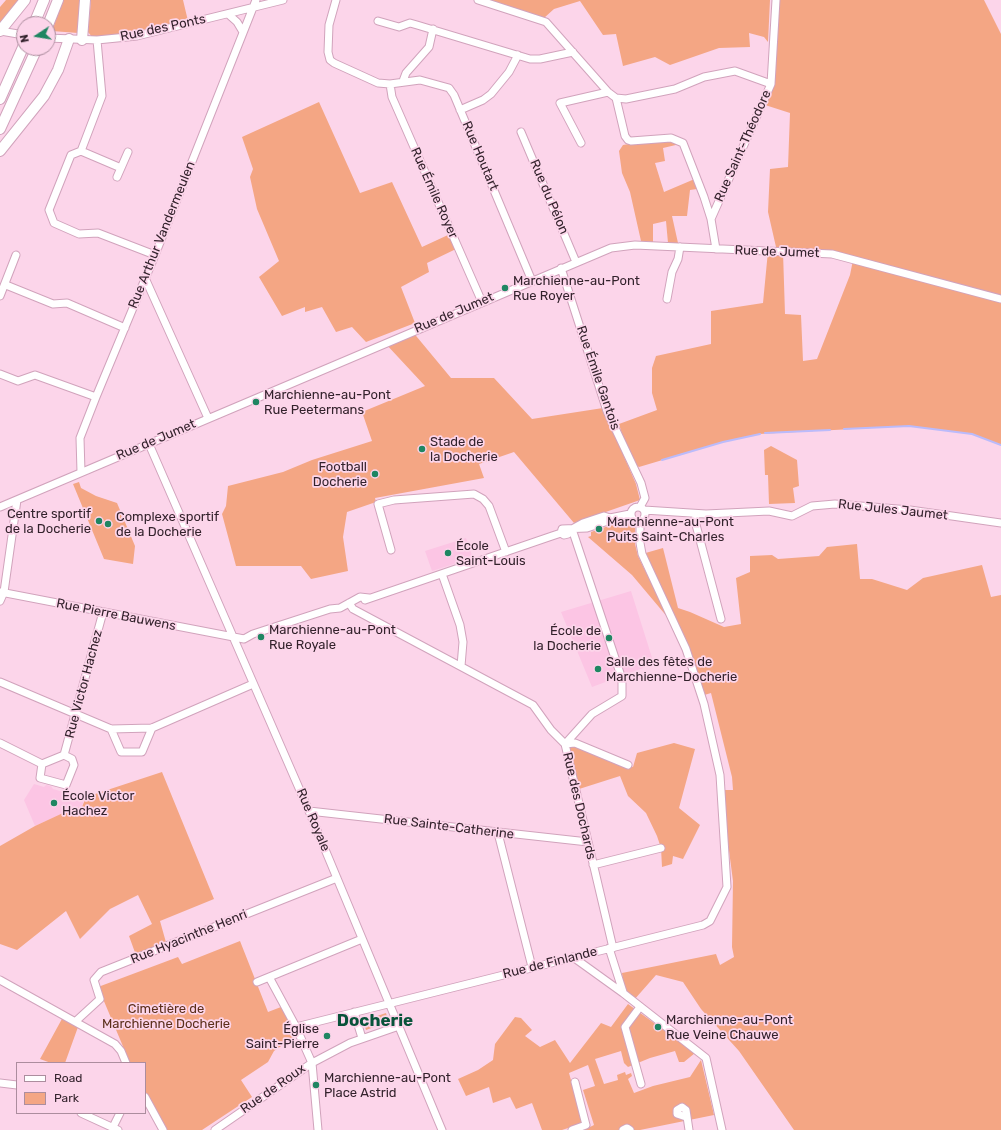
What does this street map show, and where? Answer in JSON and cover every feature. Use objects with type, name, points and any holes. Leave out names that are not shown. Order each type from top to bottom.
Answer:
[{"type":"highway","points":[[0,31],[25,0]]},
{"type":"highway","points":[[37,16],[44,0]]},
{"type":"highway","points":[[52,16],[58,0]]},
{"type":"highway","points":[[82,40],[85,0]]},
{"type":"highway","points":[[0,151],[44,96],[58,70],[69,39]]},
{"type":"highway","points":[[0,99],[19,56]]},
{"type":"highway","points":[[0,129],[34,56]]},
{"type":"street","name":"Rue Arthur Vandermeulen","points":[[80,472],[80,438],[155,255],[256,0]]},
{"type":"street","name":"Rue des Ponts","points":[[56,38],[97,40],[137,36],[283,0]]},
{"type":"street","points":[[336,0],[330,25],[328,52],[330,60],[378,83],[390,84]]},
{"type":"street","points":[[478,0],[546,22],[608,92],[616,98],[626,99],[675,89],[704,77],[734,71],[771,84]]},
{"type":"street","name":"Rue Saint-Théodore","points":[[711,219],[771,84],[776,0]]},
{"type":"street","points":[[228,14],[237,22],[243,32]]},
{"type":"street","points":[[378,21],[399,27],[410,24],[433,29],[530,59],[540,59],[573,52]]},
{"type":"street","points":[[403,81],[406,73],[429,47],[433,29]]},
{"type":"street","points":[[0,31],[16,34]]},
{"type":"street","points":[[81,151],[102,96],[97,40]]},
{"type":"street","points":[[460,110],[483,100],[491,94],[509,72],[518,55]]},
{"type":"street","name":"Rue Houtart","points":[[390,84],[403,81],[420,80],[449,88],[460,110],[532,281]]},
{"type":"street","name":"Rue Émile Royer","points":[[390,84],[392,97],[482,302]]},
{"type":"street","points":[[581,143],[560,103],[608,92]]},
{"type":"street","name":"Rue Saint-Théodore","points":[[616,98],[625,136],[628,140],[634,141],[671,138],[683,143],[711,219],[716,249]]},
{"type":"street","name":"Rue du Pélon","points":[[521,132],[576,262]]},
{"type":"street","points":[[121,168],[81,151],[71,155],[49,210],[54,223],[79,234],[98,233],[155,255]]},
{"type":"street","points":[[117,177],[128,152]]},
{"type":"street","name":"Rue de Jumet","points":[[0,508],[80,472],[611,248],[621,246],[680,247],[832,254],[1001,299]]},
{"type":"street","points":[[667,299],[672,272],[678,260],[680,247]]},
{"type":"street","points":[[0,296],[6,285],[16,255]]},
{"type":"street","name":"Rue Émile Gantois","points":[[561,268],[607,411],[641,483],[645,498],[642,509]]},
{"type":"street","points":[[145,278],[208,418]]},
{"type":"street","points":[[6,285],[53,304],[67,303],[125,328]]},
{"type":"street","points":[[0,374],[18,381],[35,375],[96,398]]},
{"type":"street","name":"Rue Royale","points":[[149,444],[309,811],[442,1130]]},
{"type":"street","points":[[391,550],[378,504],[394,500],[474,494],[483,499],[489,506],[506,552]]},
{"type":"street","points":[[0,601],[16,500]]},
{"type":"street","name":"Rue Jules Jaumet","points":[[642,509],[696,514],[769,511],[792,516],[812,506],[835,504],[886,507],[1001,523]]},
{"type":"street","points":[[633,508],[642,509],[644,517],[640,521],[634,520],[630,514],[633,508]]},
{"type":"street","points":[[233,637],[248,633],[253,634],[330,609],[338,609],[363,596],[369,598],[442,574],[561,533],[562,529],[572,529],[583,523],[604,516],[610,518],[630,514]]},
{"type":"street","points":[[696,514],[695,520],[721,619]]},
{"type":"street","name":"Rue de Finlande","points":[[296,1027],[611,948],[710,921],[727,887],[720,775],[704,704],[686,648],[642,554],[640,521]]},
{"type":"street","name":"Rue des Dochards","points":[[572,529],[622,678],[622,696],[592,714],[565,744],[611,948],[623,993]]},
{"type":"street","points":[[442,574],[463,642],[461,666]]},
{"type":"street","name":"Rue Pierre Bauwens","points":[[2,592],[233,637]]},
{"type":"street","points":[[349,603],[353,609],[534,705],[551,730],[565,744],[575,743],[628,765]]},
{"type":"street","name":"Rue Victor Hachez","points":[[64,756],[103,612]]},
{"type":"street","points":[[0,682],[111,729],[152,728],[253,684]]},
{"type":"street","points":[[111,729],[121,752],[142,752],[152,728]]},
{"type":"street","points":[[0,743],[42,764]]},
{"type":"street","name":"Rue Victor Hachez","points":[[64,756],[72,760],[74,765],[66,786],[40,778],[42,764],[64,756]]},
{"type":"street","name":"Rue Sainte-Catherine","points":[[309,811],[588,842]]},
{"type":"street","points":[[498,833],[532,967]]},
{"type":"street","points":[[593,865],[661,848]]},
{"type":"street","name":"Rue Hyacinthe Henri","points":[[76,1022],[100,999],[94,980],[101,972],[337,878]]},
{"type":"street","points":[[257,982],[362,939]]},
{"type":"street","points":[[573,957],[623,993],[706,1058],[722,1130]]},
{"type":"street","points":[[269,977],[296,1027],[312,1063],[318,1130]]},
{"type":"street","points":[[0,980],[115,1044],[121,1051],[126,1062]]},
{"type":"street","points":[[640,1007],[624,1027],[641,1084]]},
{"type":"street","points":[[354,1012],[362,1038]]},
{"type":"street","name":"Rue de Roux","points":[[214,1130],[312,1063],[350,1042],[399,1026]]},
{"type":"street","points":[[572,1130],[586,1125],[575,1082]]},
{"type":"street","points":[[0,1083],[16,1085]]},
{"type":"street","points":[[146,1099],[163,1130]]},
{"type":"street","points":[[83,1114],[116,1129],[120,1114]]},
{"type":"street","points":[[686,1117],[689,1130]]},
{"type":"street","points":[[623,1130],[628,1128],[630,1130]]},
{"type":"shaded area","name":"École Saint-Louis","points":[[466,538],[473,558],[432,571],[425,551]]},
{"type":"shaded area","name":"École de la Docherie","points":[[631,591],[654,664],[592,687],[561,612]]},
{"type":"shaded area","name":"École Victor Hachez","points":[[34,784],[44,787],[46,785],[51,786],[53,789],[84,798],[82,807],[64,810],[64,813],[35,826],[24,800]]},
{"type":"green space","points":[[6,0],[20,0],[0,25],[0,7]]},
{"type":"green space","points":[[63,0],[82,0],[78,33],[56,31],[56,20]]},
{"type":"green space","points":[[91,0],[183,0],[188,21],[93,38],[88,32]]},
{"type":"green space","points":[[478,0],[770,0],[768,42],[764,37],[749,33],[750,47],[719,48],[670,65],[655,57],[623,66],[616,34],[603,35],[580,1],[554,9],[544,18]]},
{"type":"green space","points":[[776,0],[984,0],[1001,34],[1001,445],[972,434],[909,426],[759,434],[723,442],[639,467],[630,461],[619,424],[657,410],[652,393],[652,368],[656,356],[711,344],[711,311],[763,303],[768,251],[783,252],[785,314],[801,315],[803,361],[817,359],[850,275],[853,260],[776,247],[768,212],[770,169],[788,167],[790,113],[762,104],[773,48]]},
{"type":"green space","points":[[319,102],[360,193],[392,182],[422,247],[448,235],[456,249],[427,263],[429,272],[401,287],[415,323],[366,342],[352,327],[336,332],[322,307],[305,312],[305,307],[282,316],[259,277],[279,261],[257,209],[250,177],[253,169],[242,137]]},
{"type":"green space","points":[[664,138],[680,144],[663,148],[665,161],[655,163],[664,192],[697,178],[697,189],[690,190],[687,216],[672,216],[678,243],[668,243],[666,221],[653,224],[653,242],[641,241],[630,192],[622,173],[619,151],[623,145]]},
{"type":"green space","name":"Stade de la Docherie","points":[[412,331],[451,378],[494,378],[532,419],[603,408],[636,484],[640,500],[574,523],[514,452],[479,464],[484,478],[375,498],[376,502],[347,512],[343,537],[348,571],[311,579],[301,566],[236,566],[222,514],[226,506],[228,486],[283,472],[312,460],[372,441],[362,412],[425,386],[385,343]]},
{"type":"green space","points":[[771,446],[797,460],[799,486],[793,488],[795,503],[769,504],[768,475],[765,475],[764,450]]},
{"type":"green space","name":"Complexe sportif de la Docherie","points":[[79,482],[81,488],[96,496],[117,503],[135,546],[133,564],[104,559],[73,484]]},
{"type":"green space","points":[[626,521],[635,528],[635,544],[638,556],[669,619],[632,575],[588,537],[591,536],[591,532]]},
{"type":"green space","points":[[857,544],[860,579],[872,579],[907,590],[923,578],[982,565],[991,597],[1001,595],[1001,1130],[794,1130],[739,1051],[701,1009],[683,982],[656,975],[634,1000],[624,990],[622,973],[716,954],[720,965],[734,957],[732,947],[733,881],[721,790],[733,790],[732,777],[711,693],[701,696],[693,666],[642,554],[663,548],[678,608],[724,627],[741,624],[736,578],[750,572],[750,556],[772,555],[778,559],[819,556],[827,547]]},
{"type":"green space","points":[[575,743],[633,767],[637,753],[674,743],[695,749],[679,808],[700,825],[683,859],[673,856],[672,864],[662,867],[661,848],[657,836],[646,813],[628,796],[620,776],[576,790],[565,744]]},
{"type":"green space","points":[[162,772],[214,899],[160,921],[167,946],[137,958],[129,936],[152,924],[138,895],[110,909],[80,939],[66,911],[17,950],[0,944],[0,846],[35,826],[63,813],[64,810],[82,807],[86,797]]},
{"type":"green space","name":"Cimetière de Marchienne Docherie","points":[[240,941],[268,1012],[281,1007],[297,1035],[274,1051],[268,1062],[241,1080],[252,1097],[202,1130],[166,1130],[146,1096],[146,1062],[130,1062],[98,987],[178,957],[182,964]]},
{"type":"green space","points":[[628,1004],[695,1053],[684,1062],[679,1062],[675,1051],[650,1058],[628,1067],[624,1063],[621,1051],[595,1059],[604,1084],[618,1080],[617,1075],[625,1072],[626,1075],[631,1073],[632,1076],[628,1079],[634,1093],[653,1086],[690,1077],[701,1060],[714,1115],[640,1130],[584,1130],[594,1125],[583,1090],[595,1086],[588,1065],[569,1073],[583,1123],[562,1130],[542,1130],[532,1103],[516,1109],[510,1097],[493,1103],[489,1087],[466,1096],[458,1079],[478,1070],[493,1060],[495,1044],[515,1017],[521,1018],[532,1030],[525,1036],[540,1047],[555,1040],[570,1063],[601,1023],[611,1027]]},
{"type":"green space","points":[[386,1013],[388,1020],[385,1023],[366,1030],[365,1027],[361,1028],[359,1022]]},
{"type":"green space","points":[[63,1017],[78,1027],[65,1062],[48,1062],[40,1059]]},
{"type":"waterway","points":[[844,429],[909,426],[972,434],[1001,445]]},
{"type":"waterway","points":[[765,433],[830,430]]},
{"type":"waterway","points":[[662,460],[723,442],[760,434]]},
{"type":"place","name":"Marchienne-au-Pont Rue Royer","points":[[505,288]]},
{"type":"place","name":"Marchienne-au-Pont Rue Peetermans","points":[[256,402]]},
{"type":"place","name":"Stade de la Docherie","points":[[422,449]]},
{"type":"place","name":"Football Docherie","points":[[375,474]]},
{"type":"place","name":"Centre sportif de la Docherie","points":[[99,521]]},
{"type":"place","name":"Complexe sportif de la Docherie","points":[[108,524]]},
{"type":"place","name":"Marchienne-au-Pont Puits Saint-Charles","points":[[599,529]]},
{"type":"place","name":"École Saint-Louis","points":[[448,553]]},
{"type":"place","name":"Marchienne-au-Pont Rue Royale","points":[[261,637]]},
{"type":"place","name":"École de la Docherie","points":[[609,638]]},
{"type":"place","name":"Salle des fêtes de Marchienne-Docherie","points":[[598,669]]},
{"type":"place","name":"École Victor Hachez","points":[[54,803]]},
{"type":"place","name":"Marchienne-au-Pont Rue Veine Chauwe","points":[[658,1027]]},
{"type":"place","name":"Église Saint-Pierre","points":[[327,1036]]},
{"type":"place","name":"Marchienne-au-Pont Place Astrid","points":[[316,1085]]},
{"type":"district","name":"Docherie","points":[[375,1021]]}]
